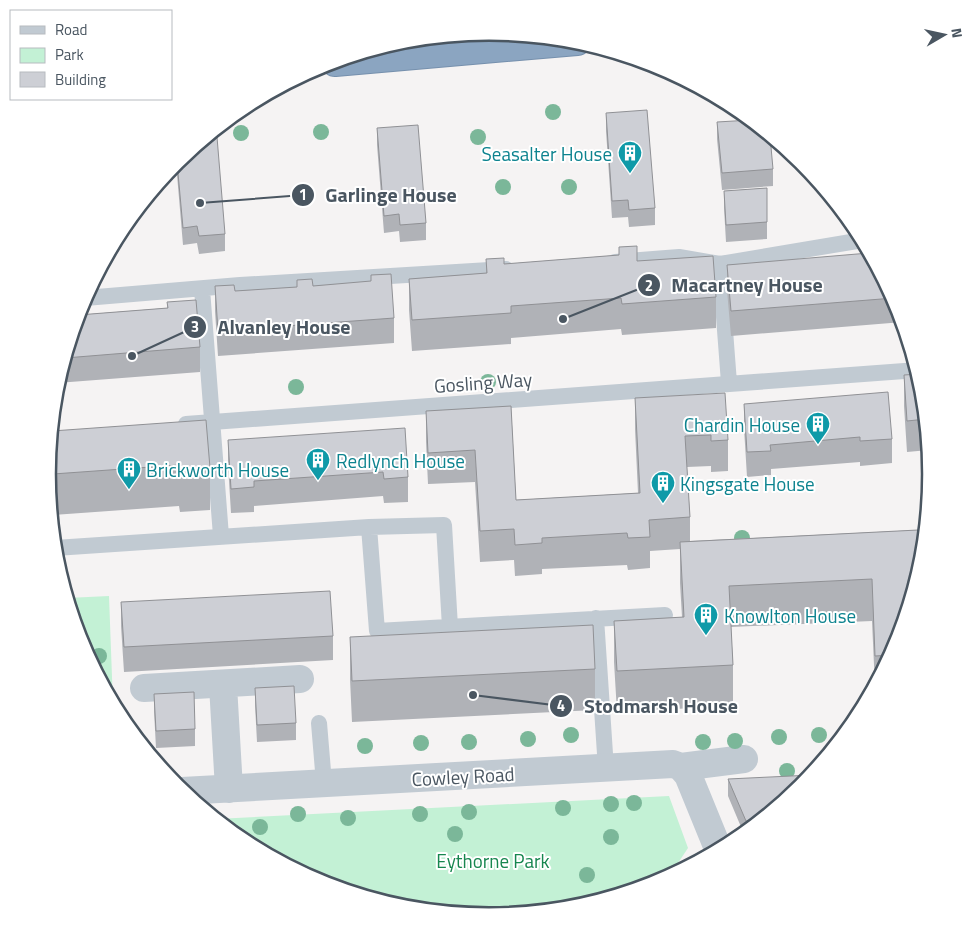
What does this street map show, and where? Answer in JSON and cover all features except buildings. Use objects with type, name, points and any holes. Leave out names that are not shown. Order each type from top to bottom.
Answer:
[{"type":"highway","points":[[366,59],[539,44]]},
{"type":"street","points":[[144,688],[223,685],[300,679]]},
{"type":"street","points":[[223,685],[229,789]]},
{"type":"street","name":"Cowley Road","points":[[194,791],[673,764],[681,767],[744,759]]},
{"type":"street","points":[[681,767],[688,775],[716,844]]},
{"type":"lane","points":[[600,263],[679,257],[720,264],[855,241]]},
{"type":"lane","points":[[720,264],[729,383]]},
{"type":"lane","points":[[94,297],[520,268]]},
{"type":"lane","points":[[202,289],[221,536]]},
{"type":"lane","name":"Gosling Way","points":[[174,425],[910,371]]},
{"type":"lane","points":[[63,547],[370,527],[444,525],[450,627]]},
{"type":"lane","points":[[370,527],[376,631],[665,615]]},
{"type":"lane","points":[[596,618],[606,768]]},
{"type":"lane","points":[[319,723],[324,784]]},
{"type":"green space","points":[[109,596],[112,688],[89,640],[74,598]]},
{"type":"green space","name":"Eythorne Park","points":[[669,796],[688,848],[677,865],[629,885],[602,893],[546,904],[518,907],[461,907],[405,899],[350,885],[324,875],[273,850],[227,818]]},
{"type":"place","name":"Seasalter House","points":[[630,174]]},
{"type":"place","name":"Garlinge House","points":[[200,203]]},
{"type":"place","name":"Macartney House","points":[[563,319]]},
{"type":"place","name":"Alvanley House","points":[[132,356]]},
{"type":"place","name":"Chardin House","points":[[818,445]]},
{"type":"place","name":"Redlynch House","points":[[318,481]]},
{"type":"place","name":"Brickworth House","points":[[129,490]]},
{"type":"place","name":"Kingsgate House","points":[[663,504]]},
{"type":"place","name":"Knowlton House","points":[[706,636]]},
{"type":"place","name":"Stodmarsh House","points":[[473,695]]}]
